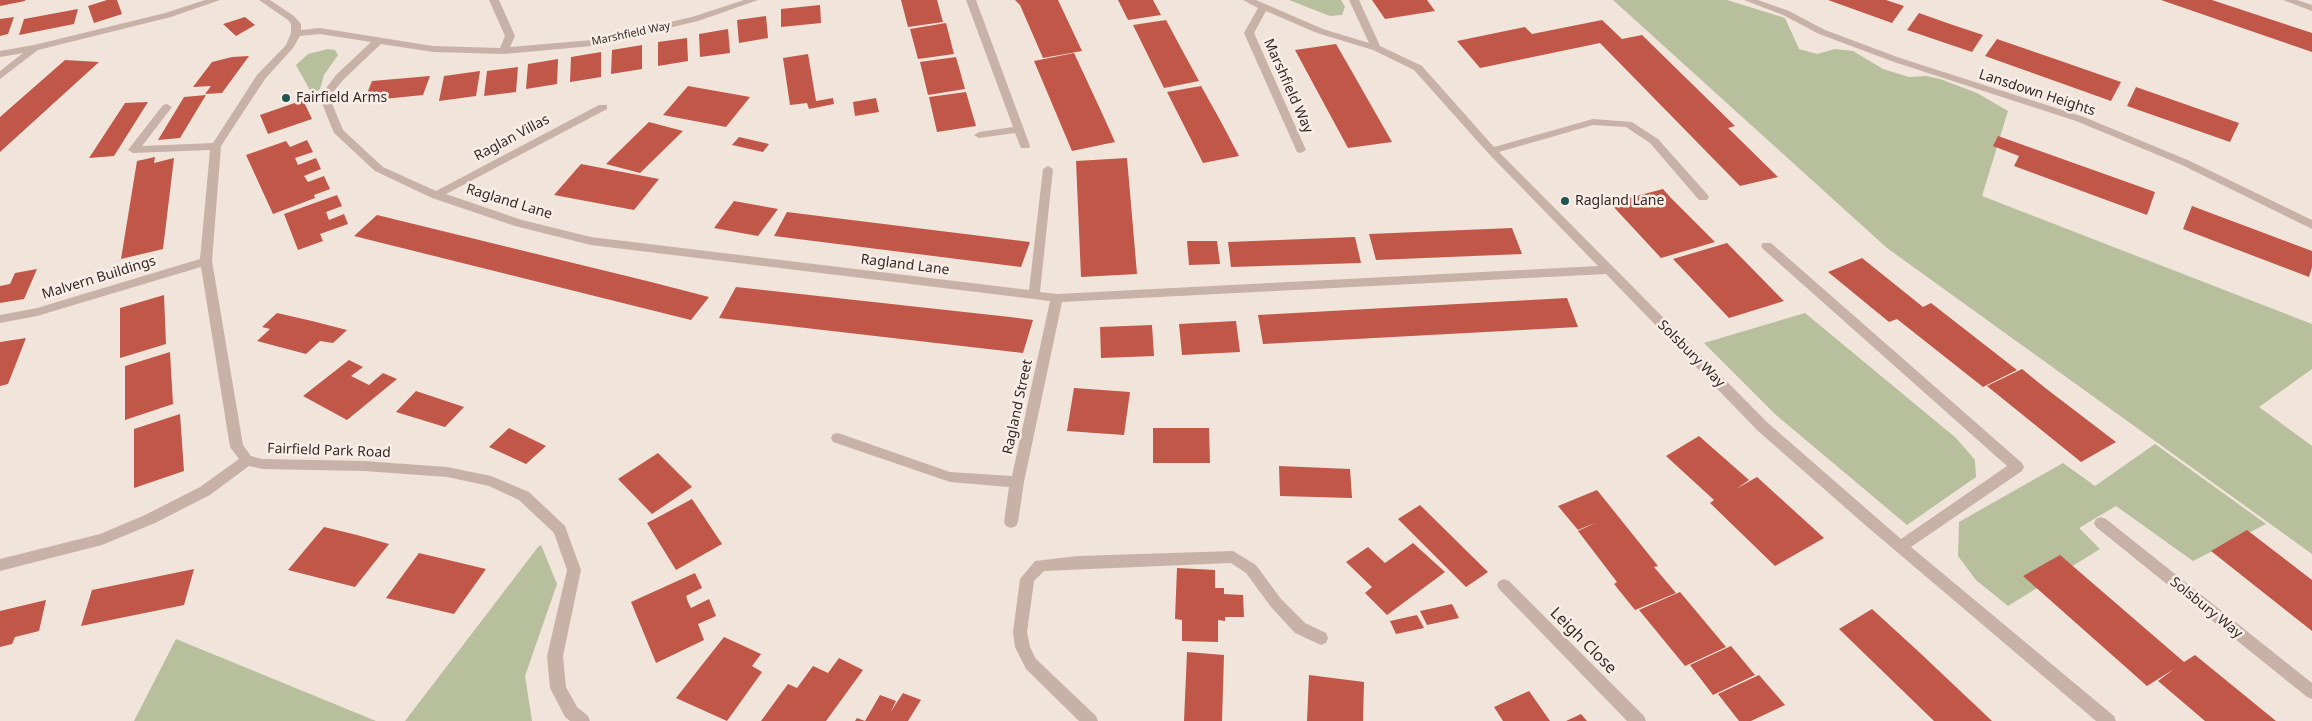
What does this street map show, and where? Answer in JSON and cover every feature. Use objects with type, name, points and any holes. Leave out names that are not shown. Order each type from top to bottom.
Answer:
[{"type":"street","points":[[0,54],[34,48],[168,15],[215,0]]},
{"type":"street","points":[[264,0],[291,18],[296,24],[296,32]]},
{"type":"street","points":[[494,0],[510,36],[504,51]]},
{"type":"street","name":"Marshfield Way","points":[[296,32],[320,31],[433,50],[504,51],[592,43],[695,19],[753,0]]},
{"type":"street","points":[[971,0],[1025,146]]},
{"type":"street","points":[[1248,0],[1320,31],[1376,48]]},
{"type":"street","points":[[1354,0],[1376,48]]},
{"type":"street","name":"Lansdown Heights","points":[[1749,0],[1786,12],[1822,32],[1897,60],[2080,119],[2186,163],[2312,224]]},
{"type":"street","points":[[2288,0],[2312,8]]},
{"type":"street","name":"Marshfield Way","points":[[1263,8],[1249,33],[1301,150]]},
{"type":"street","name":"Fairfield Park Road","points":[[296,32],[290,46],[261,77],[216,146],[206,261],[237,447],[247,460],[272,464],[364,466],[447,472],[491,481],[524,496],[560,530],[574,570],[556,656],[558,688],[571,712],[582,721]]},
{"type":"street","name":"Ragland Lane","points":[[377,42],[340,77],[329,91],[326,101],[338,131],[379,169],[436,195],[519,222],[607,244],[1057,298],[1608,270]]},
{"type":"street","points":[[0,76],[34,48]]},
{"type":"street","name":"Solsbury Way","points":[[1376,48],[1418,68],[1492,151],[1763,427],[2108,721]]},
{"type":"street","points":[[167,107],[133,150],[216,146]]},
{"type":"street","name":"Raglan Villas","points":[[436,195],[603,107]]},
{"type":"street","points":[[1492,151],[1593,122],[1628,124],[1654,140],[1703,197]]},
{"type":"street","points":[[979,135],[1018,129]]},
{"type":"street","points":[[1034,295],[1048,169]]},
{"type":"street","points":[[1767,246],[2017,467],[1902,546]]},
{"type":"street","name":"Malvern Buildings","points":[[0,319],[37,312],[206,261]]},
{"type":"street","name":"Ragland Street","points":[[1011,522],[1057,298]]},
{"type":"street","points":[[838,438],[950,477],[1018,482]]},
{"type":"street","points":[[0,565],[102,539],[150,519],[205,491],[247,460]]},
{"type":"street","name":"Solsbury Way","points":[[2101,523],[2312,692]]},
{"type":"street","points":[[1090,721],[1031,664],[1023,647],[1020,632],[1027,579],[1040,566],[1078,562],[1234,557],[1250,569],[1276,603],[1300,628],[1321,638]]},
{"type":"street","name":"Leigh Close","points":[[1504,585],[1638,721]]},
{"type":"green space","points":[[1289,0],[1341,0],[1345,7],[1342,15],[1330,16]]},
{"type":"green space","points":[[1613,0],[1727,0],[1785,18],[1799,49],[1817,54],[1835,49],[1853,51],[1883,69],[1909,77],[1926,76],[1940,79],[1977,93],[2008,111],[1982,196],[2312,324],[2312,369],[2259,407],[2312,446],[2312,554],[1887,248]]},
{"type":"green space","points":[[328,49],[335,50],[338,55],[324,75],[320,89],[312,94],[296,65],[308,54]]},
{"type":"green space","points":[[1805,313],[1956,438],[1975,460],[1976,477],[1907,525],[1776,415],[1704,343]]},
{"type":"green space","points":[[2155,444],[2266,524],[2193,561],[2116,506],[2079,528],[2100,549],[2008,606],[1976,580],[1958,556],[1959,522],[2063,463],[2095,486]]},
{"type":"green space","points":[[541,545],[557,584],[525,676],[532,721],[405,721],[538,547]]},
{"type":"green space","points":[[176,639],[376,721],[134,721]]},
{"type":"building","points":[[0,0],[25,0],[25,1],[0,6]]},
{"type":"building","points":[[107,0],[117,0],[122,14],[94,23],[88,6]]},
{"type":"building","points":[[901,0],[937,0],[943,22],[908,27]]},
{"type":"building","points":[[1015,0],[1058,0],[1082,51],[1043,58],[1020,5]]},
{"type":"building","points":[[1118,0],[1153,0],[1161,15],[1128,20]]},
{"type":"building","points":[[1372,0],[1427,0],[1435,11],[1385,19]]},
{"type":"building","points":[[1828,0],[1886,0],[1904,6],[1892,23]]},
{"type":"building","points":[[2161,0],[2212,0],[2312,33],[2312,52]]},
{"type":"building","points":[[820,5],[821,23],[781,27],[781,9]]},
{"type":"building","points":[[78,9],[74,24],[19,35],[24,19]]},
{"type":"building","points":[[1919,13],[1983,35],[1972,52],[1907,30]]},
{"type":"building","points":[[766,16],[768,38],[739,43],[737,20]]},
{"type":"building","points":[[14,17],[8,34],[0,36],[0,19]]},
{"type":"building","points":[[245,17],[255,25],[236,36],[223,24]]},
{"type":"building","points":[[1166,20],[1199,81],[1164,88],[1133,25]]},
{"type":"building","points":[[1602,20],[1622,39],[1642,35],[1735,126],[1728,128],[1778,177],[1740,186],[1600,43],[1480,68],[1457,41],[1525,27],[1532,34]]},
{"type":"building","points":[[946,23],[954,54],[918,59],[910,29]]},
{"type":"building","points":[[728,29],[730,53],[700,57],[699,34]]},
{"type":"building","points":[[687,38],[688,61],[658,66],[658,42]]},
{"type":"building","points":[[1997,39],[2121,82],[2111,101],[1985,56]]},
{"type":"building","points":[[1336,44],[1392,142],[1348,148],[1295,50]]},
{"type":"building","points":[[642,45],[642,69],[611,74],[612,50]]},
{"type":"building","points":[[601,52],[601,77],[570,82],[571,57]]},
{"type":"building","points":[[1074,53],[1115,142],[1072,151],[1034,61]]},
{"type":"building","points":[[808,54],[816,101],[833,98],[834,104],[809,109],[807,103],[790,105],[783,58]]},
{"type":"building","points":[[249,56],[222,93],[205,94],[211,86],[193,87],[212,62],[232,57]]},
{"type":"building","points":[[956,57],[965,89],[928,95],[920,62]]},
{"type":"building","points":[[558,59],[557,84],[526,89],[528,64]]},
{"type":"building","points":[[65,60],[99,62],[0,152],[0,117]]},
{"type":"building","points":[[518,67],[516,92],[484,96],[487,71]]},
{"type":"building","points":[[480,71],[476,96],[439,101],[444,76]]},
{"type":"building","points":[[430,76],[423,95],[364,101],[372,81]]},
{"type":"building","points":[[688,86],[750,97],[726,127],[663,115]]},
{"type":"building","points":[[1201,86],[1239,156],[1203,163],[1167,92]]},
{"type":"building","points":[[2136,87],[2239,123],[2230,142],[2127,106]]},
{"type":"building","points":[[966,92],[976,126],[937,132],[929,97]]},
{"type":"building","points":[[206,95],[180,138],[158,140],[184,97]]},
{"type":"building","points":[[876,98],[879,112],[855,116],[853,102]]},
{"type":"building","points":[[303,100],[312,119],[268,134],[260,115]]},
{"type":"building","points":[[148,102],[114,156],[89,158],[125,103]]},
{"type":"building","points":[[649,122],[683,131],[640,173],[606,164]]},
{"type":"building","points":[[1998,136],[2155,192],[2147,215],[2014,166],[2019,156],[1993,146]]},
{"type":"building","points":[[739,137],[769,144],[763,152],[732,145]]},
{"type":"building","points":[[307,140],[313,152],[295,158],[298,165],[316,158],[321,169],[304,176],[308,182],[324,176],[330,189],[314,195],[315,198],[273,214],[246,155],[286,141],[290,147]]},
{"type":"building","points":[[155,157],[154,163],[174,158],[163,249],[121,259],[137,161]]},
{"type":"building","points":[[1127,158],[1137,274],[1081,277],[1076,161]]},
{"type":"building","points":[[581,164],[659,179],[634,210],[554,195]]},
{"type":"building","points":[[1663,189],[1715,242],[1661,258],[1610,203]]},
{"type":"building","points":[[337,195],[342,206],[326,212],[329,220],[344,214],[348,224],[320,234],[323,241],[298,250],[284,214]]},
{"type":"building","points":[[734,201],[778,209],[758,236],[714,228]]},
{"type":"building","points":[[2192,206],[2312,251],[2312,267],[2309,277],[2183,229]]},
{"type":"building","points":[[787,212],[1030,242],[1021,267],[774,236]]},
{"type":"building","points":[[377,215],[709,297],[691,320],[354,236]]},
{"type":"building","points":[[1512,228],[1522,254],[1376,260],[1369,234]]},
{"type":"building","points":[[1355,237],[1361,263],[1231,267],[1228,242]]},
{"type":"building","points":[[1187,241],[1217,241],[1220,264],[1189,265]]},
{"type":"building","points":[[1727,243],[1784,301],[1729,318],[1673,259]]},
{"type":"building","points":[[1862,258],[1923,307],[1931,303],[2017,370],[1983,387],[1897,319],[1889,322],[1828,272]]},
{"type":"building","points":[[37,269],[24,299],[0,303],[0,286],[10,284],[15,273]]},
{"type":"building","points":[[736,287],[1033,320],[1023,353],[719,318]]},
{"type":"building","points":[[164,295],[166,344],[120,358],[120,308]]},
{"type":"building","points":[[1567,298],[1578,327],[1263,344],[1258,315]]},
{"type":"building","points":[[277,313],[347,330],[333,343],[320,341],[306,354],[257,341],[270,329],[262,327]]},
{"type":"building","points":[[1236,321],[1240,352],[1182,355],[1179,324]]},
{"type":"building","points":[[1152,325],[1154,356],[1101,358],[1100,327]]},
{"type":"building","points":[[26,338],[8,384],[0,386],[0,342]]},
{"type":"building","points":[[170,352],[173,404],[125,420],[125,366]]},
{"type":"building","points":[[349,360],[363,367],[351,376],[369,385],[383,373],[397,379],[347,420],[303,396]]},
{"type":"building","points":[[2022,369],[2116,442],[2081,462],[1987,386]]},
{"type":"building","points":[[1074,388],[1130,392],[1124,435],[1067,431]]},
{"type":"building","points":[[416,391],[464,407],[445,427],[396,412]]},
{"type":"building","points":[[180,414],[184,471],[134,488],[134,429]]},
{"type":"building","points":[[509,428],[546,446],[526,464],[489,447]]},
{"type":"building","points":[[1153,428],[1209,428],[1210,463],[1153,463]]},
{"type":"building","points":[[1699,436],[1749,480],[1736,489],[1757,477],[1824,538],[1775,566],[1710,503],[1714,500],[1666,456]]},
{"type":"building","points":[[658,453],[692,487],[652,514],[618,479]]},
{"type":"building","points":[[1279,466],[1350,469],[1352,498],[1280,496]]},
{"type":"building","points":[[1597,490],[1658,566],[1654,567],[1676,593],[1635,610],[1614,584],[1617,582],[1578,531],[1597,522],[1578,530],[1558,506]]},
{"type":"building","points":[[692,499],[722,544],[676,570],[647,523]]},
{"type":"building","points":[[1420,505],[1488,572],[1466,587],[1398,519]]},
{"type":"building","points":[[324,527],[389,544],[355,587],[288,570]]},
{"type":"building","points":[[2247,530],[2312,580],[2312,631],[2211,551]]},
{"type":"building","points":[[1413,543],[1445,572],[1387,615],[1365,593],[1372,587],[1346,562],[1368,547],[1385,563]]},
{"type":"building","points":[[419,553],[486,569],[454,614],[386,598]]},
{"type":"building","points":[[2060,555],[2184,662],[2195,655],[2276,721],[2205,721],[2158,681],[2174,669],[2147,686],[2023,576]]},
{"type":"building","points":[[1177,568],[1215,570],[1215,588],[1224,588],[1224,594],[1243,595],[1244,617],[1225,617],[1225,621],[1218,620],[1218,642],[1182,641],[1182,620],[1175,619]]},
{"type":"building","points":[[194,569],[184,605],[81,626],[92,590]]},
{"type":"building","points":[[695,573],[702,588],[686,596],[688,602],[691,608],[709,599],[716,616],[698,624],[704,640],[656,663],[631,602]]},
{"type":"building","points":[[1680,592],[1726,647],[1685,666],[1639,610]]},
{"type":"building","points":[[46,600],[39,631],[15,637],[12,644],[0,647],[0,611]]},
{"type":"building","points":[[1452,604],[1459,618],[1427,625],[1420,611]]},
{"type":"building","points":[[1872,609],[1992,721],[1934,721],[1839,629]]},
{"type":"building","points":[[1417,615],[1424,628],[1396,634],[1390,621]]},
{"type":"building","points":[[724,637],[761,654],[752,666],[762,672],[727,721],[676,698]]},
{"type":"building","points":[[1731,646],[1755,675],[1713,695],[1690,665]]},
{"type":"building","points":[[1187,652],[1224,655],[1222,721],[1184,721]]},
{"type":"building","points":[[839,658],[863,670],[826,721],[761,721],[788,684],[797,688],[813,666],[828,673]]},
{"type":"building","points":[[1309,675],[1364,682],[1363,721],[1307,721]]},
{"type":"building","points":[[1759,675],[1785,705],[1751,721],[1739,721],[1718,694]]},
{"type":"building","points":[[1529,691],[1550,721],[1503,721],[1494,707]]},
{"type":"building","points":[[903,693],[921,700],[908,721],[865,721],[880,695],[896,701],[890,713]]},
{"type":"building","points":[[1581,714],[1587,721],[1566,721]]},
{"type":"place","name":"Fairfield Arms","points":[[286,98]]},
{"type":"place","name":"Ragland Lane","points":[[1565,201]]}]
